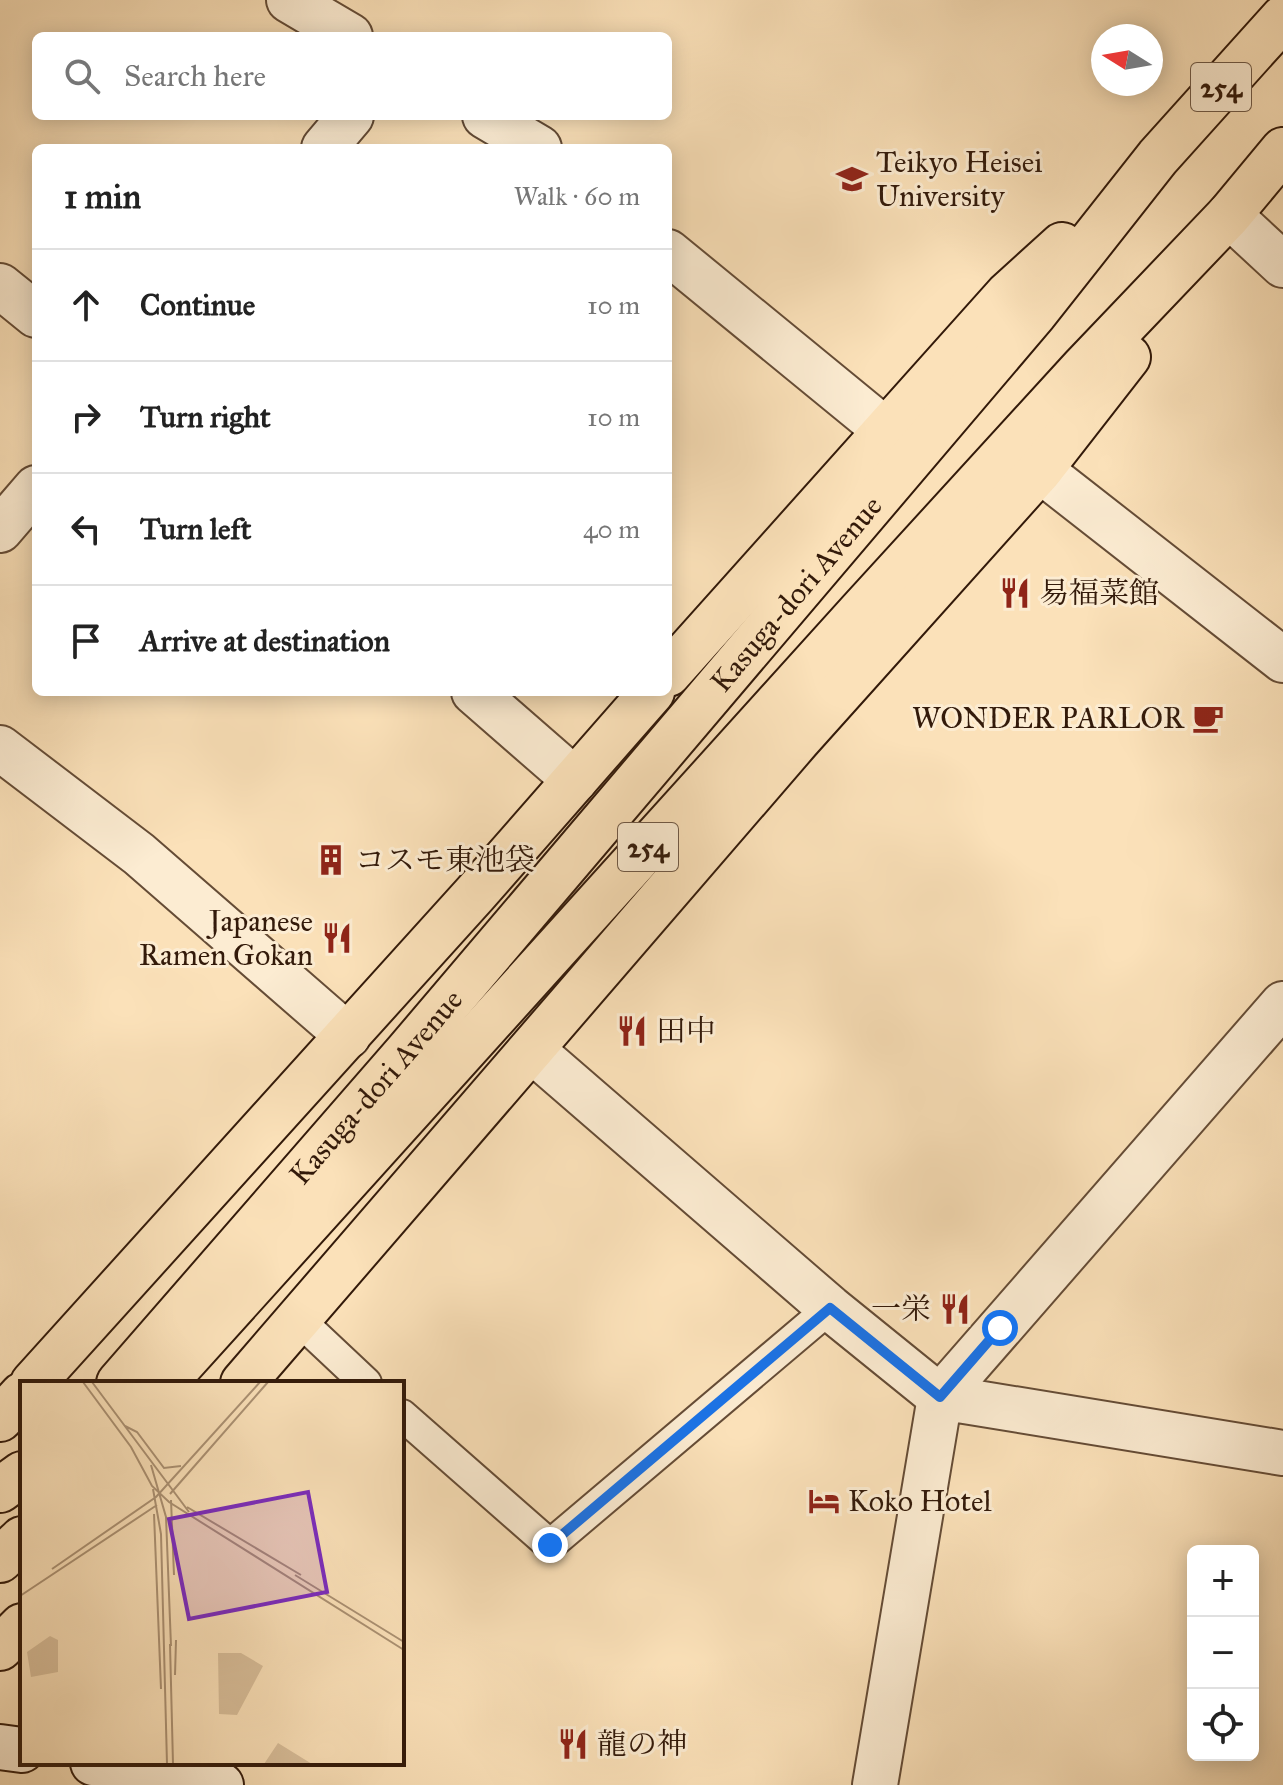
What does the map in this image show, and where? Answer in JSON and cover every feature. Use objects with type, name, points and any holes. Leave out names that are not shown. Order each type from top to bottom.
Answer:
[{"type":"highway","name":"Kasuga-dori Avenue","points":[[166,1381],[1025,325],[1158,157],[1283,18]]},
{"type":"highway","name":"Kasuga-dori Avenue","points":[[121,1381],[1229,215],[1283,150]]},
{"type":"highway","points":[[672,669],[1008,294],[1158,157]]},
{"type":"highway","points":[[245,1381],[533,1051],[798,740],[1040,470],[1143,338],[1229,215]]},
{"type":"highway","points":[[35,1381],[348,1036],[648,696]]},
{"type":"highway","points":[[0,1419],[20,1397]]},
{"type":"highway","points":[[0,1490],[20,1475]]},
{"type":"highway","points":[[0,1560],[20,1541]]},
{"type":"highway","points":[[0,1648],[20,1628]]},
{"type":"street","points":[[289,0],[343,32]]},
{"type":"street","points":[[327,144],[348,120]]},
{"type":"street","points":[[492,120],[532,144]]},
{"type":"street","points":[[1229,215],[1283,265]]},
{"type":"street","points":[[672,255],[884,429]]},
{"type":"street","points":[[0,286],[32,312]]},
{"type":"street","points":[[1040,470],[1283,660]]},
{"type":"street","points":[[0,530],[32,493]]},
{"type":"street","points":[[479,696],[575,780]]},
{"type":"street","points":[[0,748],[139,854],[348,1036]]},
{"type":"street","points":[[875,1785],[940,1397],[1283,1004]]},
{"type":"street","points":[[533,1051],[830,1308],[940,1397],[1283,1453]]},
{"type":"street","points":[[0,1747],[20,1750]]},
{"type":"street","points":[[104,1770],[221,1785]]},
{"type":"lane","points":[[404,1417],[550,1545],[830,1308]]},
{"type":"lane","points":[[299,1320],[364,1381]]},
{"type":"place","name":"Teikyo Heisei University","points":[[852,179]]},
{"type":"place","name":"易福菜館","points":[[1015,593]]},
{"type":"place","name":"WONDER PARLOR","points":[[1208,718]]},
{"type":"place","name":"コスモ東池袋","points":[[331,860]]},
{"type":"place","name":"Japanese Ramen Gokan","points":[[337,938]]},
{"type":"place","name":"田中","points":[[632,1031]]},
{"type":"place","name":"一栄","points":[[955,1309]]},
{"type":"place","name":"Koko Hotel","points":[[824,1501]]},
{"type":"place","name":"龍の神","points":[[573,1744]]},
{"type":"route","points":[[550,1545],[830,1308],[940,1397],[1000,1328]]}]
